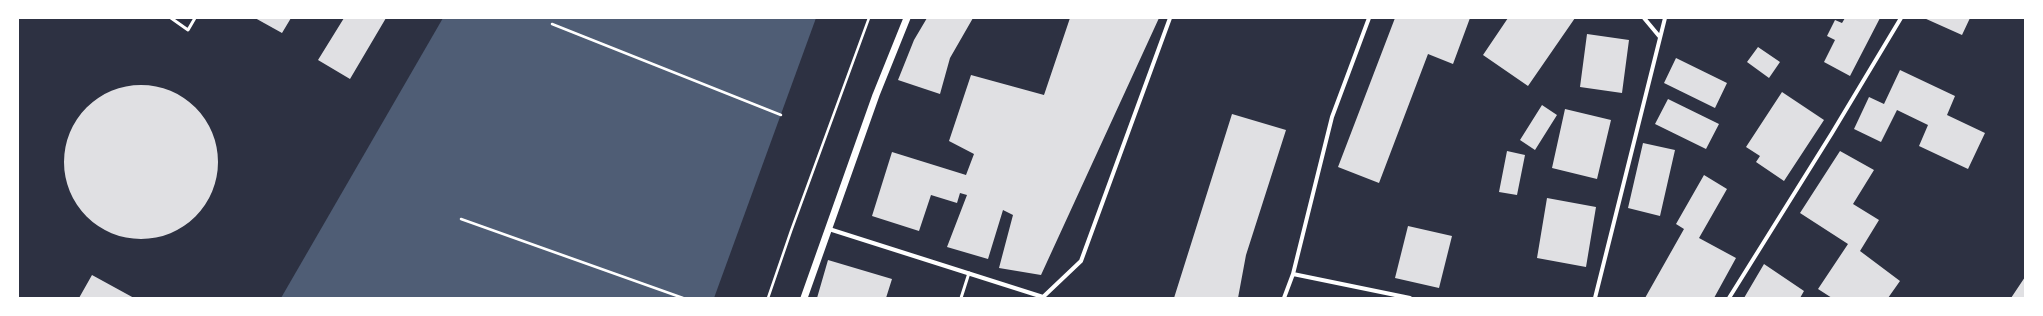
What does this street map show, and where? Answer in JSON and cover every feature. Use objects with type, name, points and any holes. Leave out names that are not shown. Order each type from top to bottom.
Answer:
[{"type":"street","points":[[804,298],[876,95],[907,18]]},
{"type":"street","points":[[829,229],[1042,297],[1081,261],[1170,18]]},
{"type":"street","points":[[1284,298],[1293,274],[1332,117],[1369,18]]},
{"type":"street","points":[[1644,18],[1659,36]]},
{"type":"street","points":[[1596,298],[1659,36],[1665,18]]},
{"type":"street","points":[[1729,298],[1832,133],[1901,18]]},
{"type":"street","points":[[1293,274],[1410,298]]},
{"type":"lane","points":[[171,18],[188,30],[195,18]]},
{"type":"lane","points":[[961,298],[969,273]]},
{"type":"path","points":[[768,298],[790,231],[869,18]]},
{"type":"path","points":[[552,24],[781,115]]},
{"type":"path","points":[[461,219],[683,298]]},
{"type":"water","points":[[443,18],[816,18],[714,298],[281,298]]},
{"type":"building","points":[[255,18],[291,18],[282,33]]},
{"type":"building","points":[[344,18],[386,18],[350,79],[318,60]]},
{"type":"building","points":[[927,18],[973,18],[950,58],[940,94],[898,80],[914,40]]},
{"type":"building","points":[[1070,18],[1159,18],[1041,275],[999,268],[1013,215],[1003,210],[988,259],[947,247],[967,195],[960,193],[957,203],[931,195],[919,231],[872,216],[892,152],[966,175],[974,154],[949,141],[971,75],[1044,95]]},
{"type":"building","points":[[1395,18],[1470,18],[1453,64],[1428,54],[1379,183],[1338,167]]},
{"type":"building","points":[[1508,18],[1575,18],[1528,86],[1483,55]]},
{"type":"building","points":[[1845,18],[1880,18],[1850,76],[1824,62],[1835,40],[1827,36],[1835,20],[1842,23]]},
{"type":"building","points":[[1924,18],[1970,18],[1962,35]]},
{"type":"building","points":[[1587,34],[1629,40],[1622,93],[1580,87]]},
{"type":"building","points":[[1758,47],[1780,62],[1769,78],[1747,62]]},
{"type":"building","points":[[1676,58],[1727,83],[1715,108],[1664,83]]},
{"type":"building","points":[[1900,70],[1955,96],[1947,115],[1985,133],[1968,169],[1919,146],[1928,125],[1897,110],[1881,142],[1854,129],[1869,97],[1884,104]]},
{"type":"building","points":[[133,85],[149,85],[163,88],[177,94],[190,102],[201,113],[215,140],[218,162],[217,177],[209,198],[201,211],[190,222],[163,236],[149,239],[133,239],[119,236],[105,230],[92,222],[81,211],[67,184],[64,170],[64,154],[67,140],[73,126],[81,113],[92,102],[119,88]]},
{"type":"building","points":[[1782,92],[1824,120],[1784,181],[1756,162],[1760,156],[1746,147]]},
{"type":"building","points":[[1668,99],[1719,124],[1706,149],[1655,124]]},
{"type":"building","points":[[1542,105],[1557,115],[1535,150],[1520,140]]},
{"type":"building","points":[[1565,109],[1611,120],[1597,179],[1552,168]]},
{"type":"building","points":[[1232,114],[1286,130],[1246,255],[1238,298],[1174,298]]},
{"type":"building","points":[[1643,143],[1675,150],[1660,216],[1628,208]]},
{"type":"building","points":[[1507,151],[1525,155],[1517,195],[1499,192]]},
{"type":"building","points":[[1840,151],[1874,170],[1853,204],[1879,220],[1860,251],[1900,281],[1888,298],[1832,298],[1818,289],[1848,244],[1800,213]]},
{"type":"building","points":[[1704,175],[1727,189],[1699,238],[1736,258],[1714,298],[1645,298],[1684,229],[1676,224]]},
{"type":"building","points":[[1547,198],[1596,207],[1586,267],[1537,258]]},
{"type":"building","points":[[1408,226],[1452,236],[1439,288],[1395,278]]},
{"type":"building","points":[[828,260],[892,279],[886,298],[817,298]]},
{"type":"building","points":[[1764,264],[1804,291],[1800,298],[1744,298]]},
{"type":"building","points":[[92,275],[134,298],[79,298]]},
{"type":"building","points":[[2025,277],[2025,298],[2011,298]]}]
